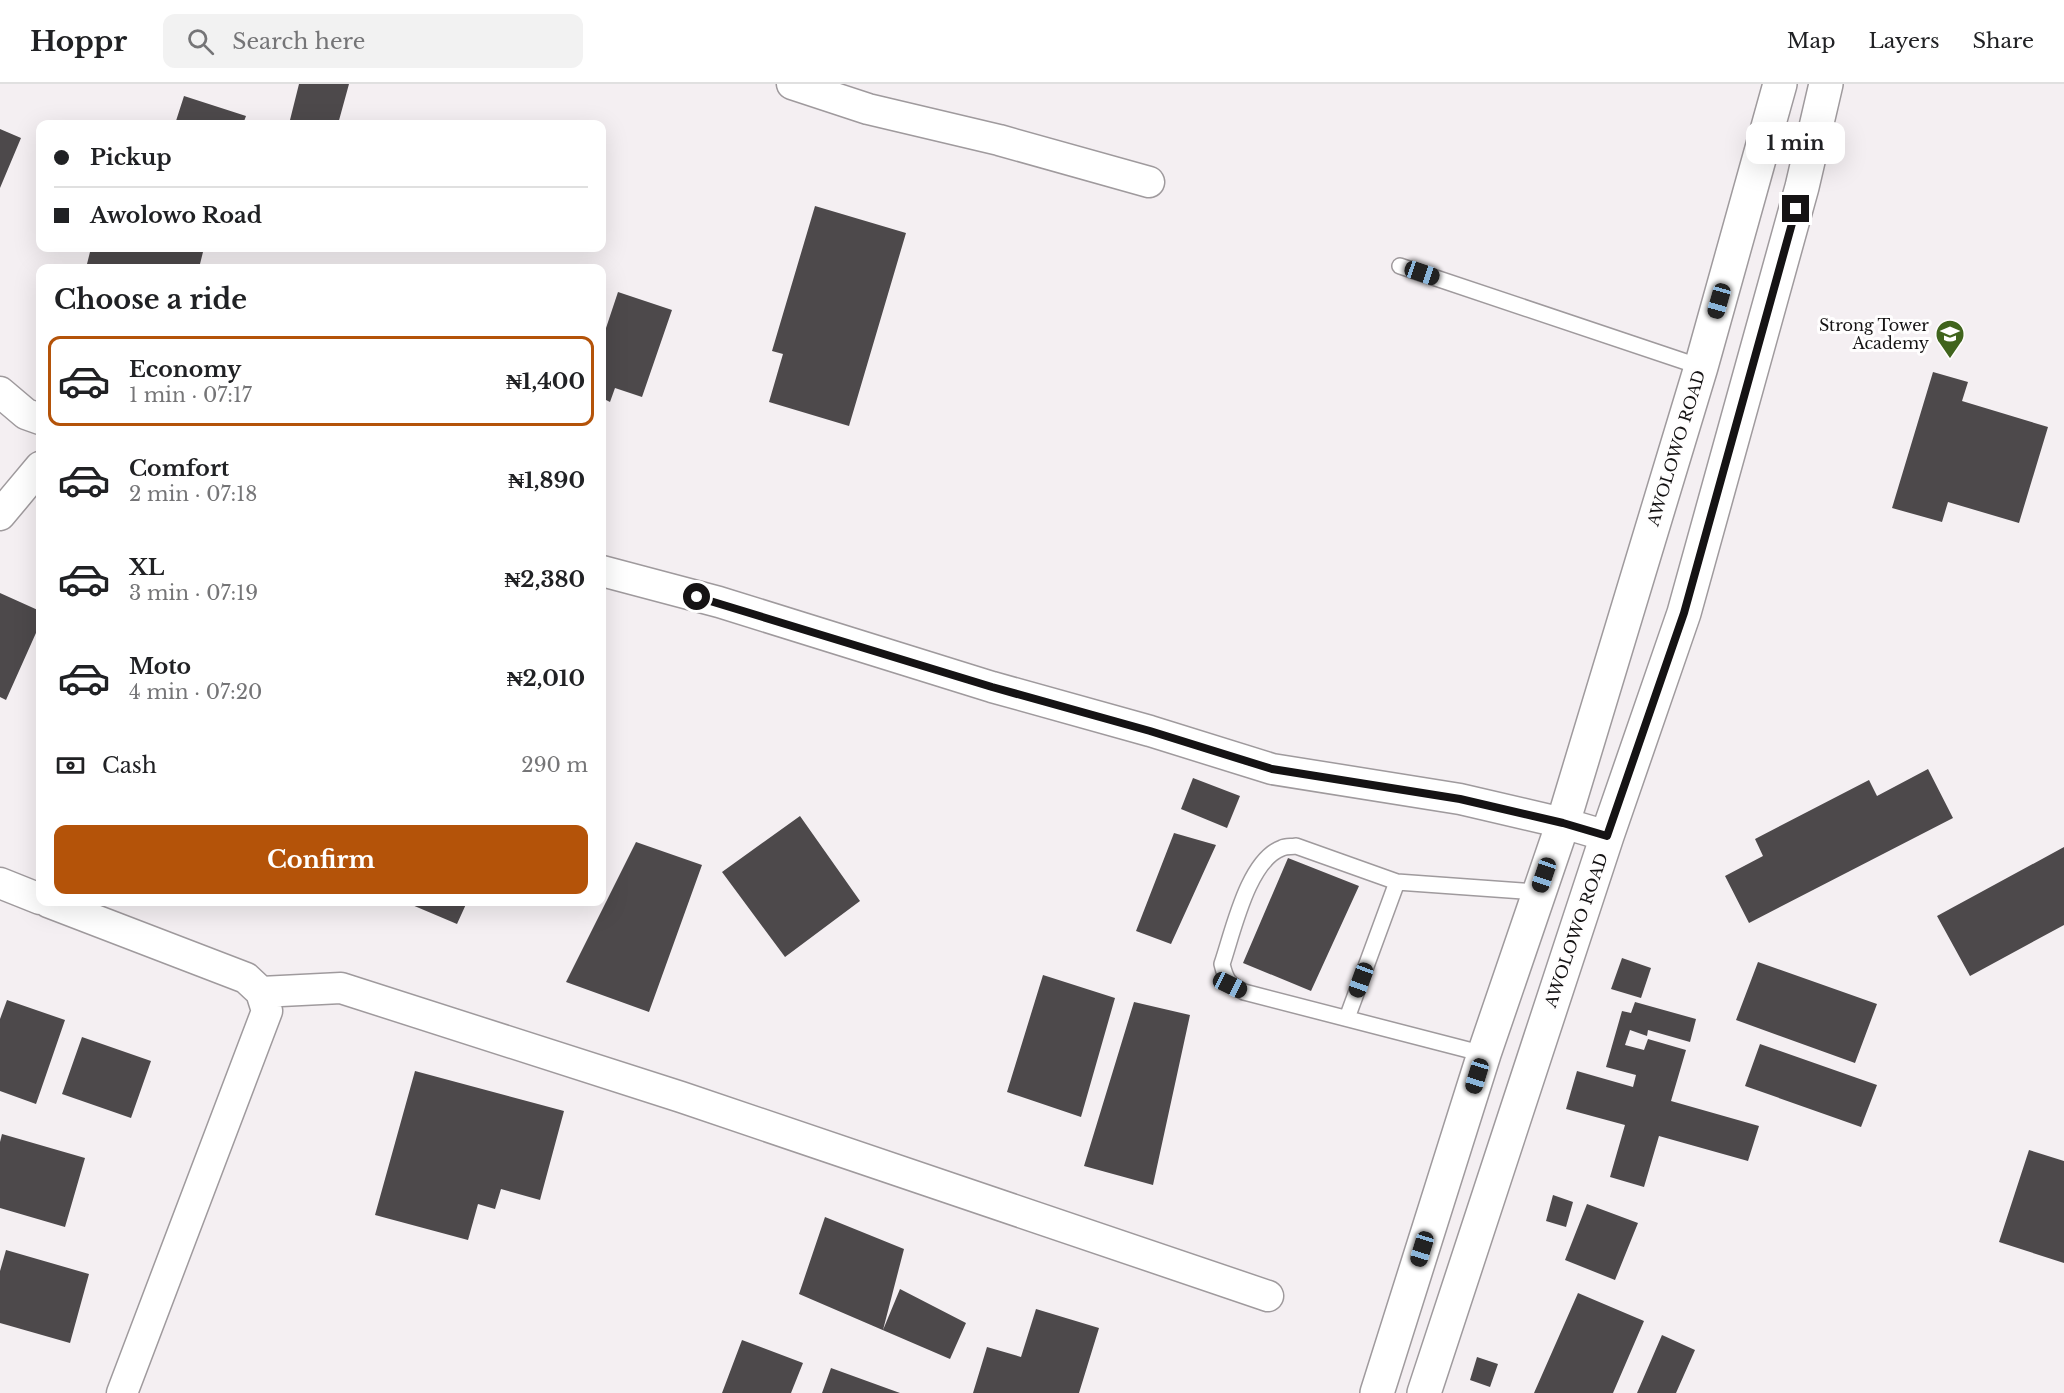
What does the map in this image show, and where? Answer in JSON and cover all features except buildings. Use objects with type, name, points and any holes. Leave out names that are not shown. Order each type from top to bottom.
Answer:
[{"type":"main road","name":"AWOLOWO ROAD","points":[[1377,1393],[1484,1054],[1563,823],[1701,367],[1780,84]]},
{"type":"main road","name":"AWOLOWO ROAD","points":[[1424,1393],[1607,836],[1684,613],[1802,187],[1826,84]]},
{"type":"street","points":[[792,84],[868,109],[999,140],[1149,182]]},
{"type":"street","points":[[0,392],[26,414],[36,418]]},
{"type":"street","points":[[0,515],[36,472]]},
{"type":"street","points":[[606,572],[719,602],[992,687],[1150,731],[1272,769],[1460,799],[1563,823],[1607,836]]},
{"type":"street","points":[[0,883],[36,897]]},
{"type":"street","points":[[58,906],[246,978],[261,992],[267,1011],[122,1393]]},
{"type":"street","points":[[261,992],[341,988],[670,1093],[1268,1296]]},
{"type":"lane","points":[[1401,266],[1701,367]]},
{"type":"lane","points":[[1484,1054],[1245,992],[1230,985],[1222,964],[1250,881],[1266,858],[1282,848],[1296,846],[1397,882],[1538,892]]},
{"type":"lane","points":[[1347,1018],[1397,882]]},
{"type":"place","name":"Strong Tower Academy","points":[[1950,360]]},
{"type":"route","points":[[697,597],[1272,769],[1460,799],[1563,823],[1607,836],[1684,613],[1796,209]]}]
